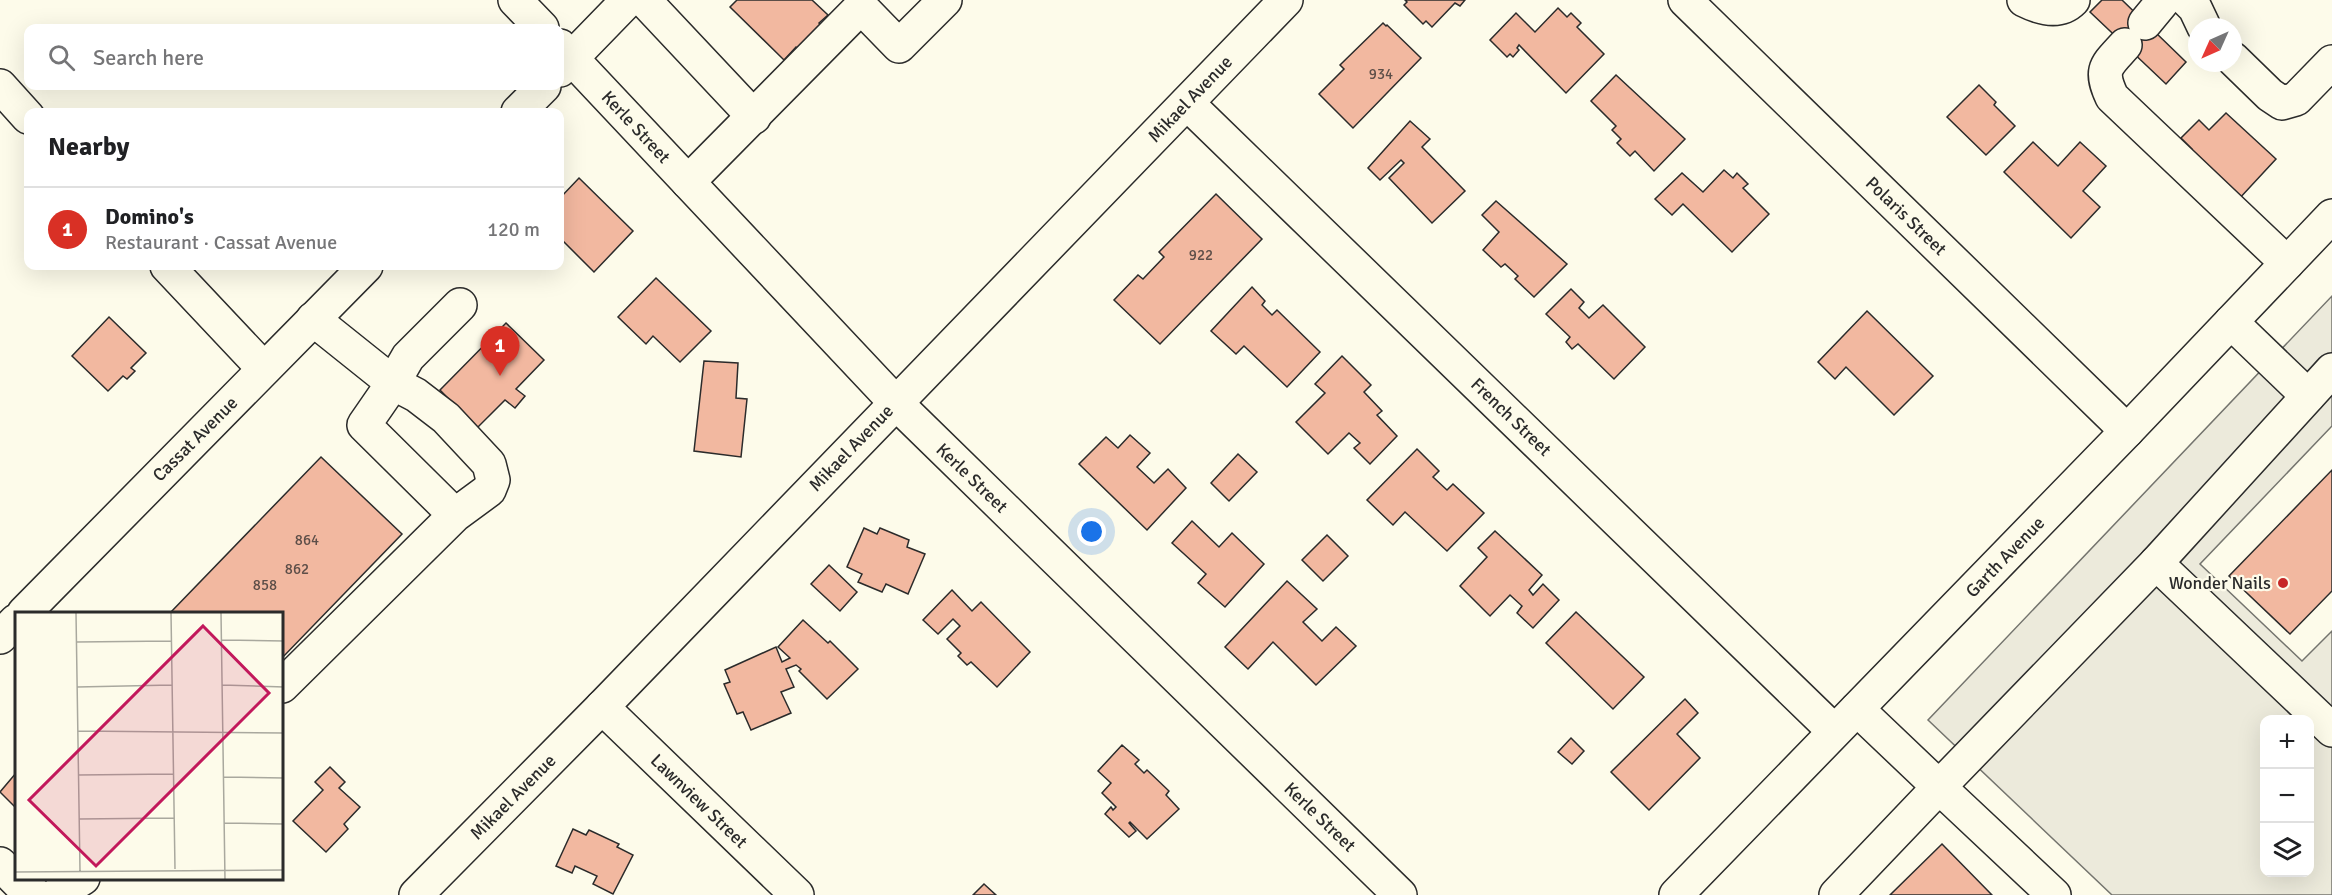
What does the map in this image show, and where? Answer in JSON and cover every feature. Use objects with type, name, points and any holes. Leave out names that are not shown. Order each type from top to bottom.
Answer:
[{"type":"street","points":[[515,0],[538,24]]},
{"type":"street","points":[[564,57],[628,0]]},
{"type":"street","points":[[644,0],[753,117]]},
{"type":"street","points":[[688,182],[753,117],[857,4],[899,46],[945,0]]},
{"type":"street","name":"Mikael Avenue","points":[[416,895],[602,707],[1286,0]]},
{"type":"street","name":"Polaris Street","points":[[1685,0],[2127,431]]},
{"type":"street","points":[[2024,0],[2048,9],[2069,3]]},
{"type":"street","points":[[2187,0],[2195,8],[2200,18]]},
{"type":"street","points":[[2145,23],[2108,63],[2104,80],[2112,97],[2287,263]]},
{"type":"street","name":"Kerle Street","points":[[564,59],[688,182],[895,402],[1400,895]]},
{"type":"street","points":[[2242,69],[2282,103],[2295,99],[2332,62]]},
{"type":"street","points":[[0,86],[24,113]]},
{"type":"street","points":[[522,108],[540,90]]},
{"type":"street","name":"French Street","points":[[1187,103],[1846,720],[1939,787],[2054,895]]},
{"type":"street","name":"Garth Avenue","points":[[1676,895],[2127,431],[2332,216]]},
{"type":"street","points":[[171,270],[264,369]]},
{"type":"street","name":"Cassat Avenue","points":[[25,612],[362,270]]},
{"type":"street","points":[[455,515],[364,425],[408,357],[460,304]]},
{"type":"street","points":[[284,684],[455,515],[489,490],[494,480],[489,464],[446,418],[416,395],[393,383],[313,319]]},
{"type":"street","points":[[2231,322],[2308,396]]},
{"type":"street","points":[[1836,895],[2156,563],[2332,370]]},
{"type":"street","points":[[2156,563],[2332,730]]},
{"type":"street","points":[[0,637],[15,622]]},
{"type":"street","name":"Lawnview Street","points":[[602,707],[797,895]]},
{"type":"street","points":[[0,864],[15,879]]},
{"type":"street","points":[[16,880],[36,895]]},
{"type":"street","points":[[56,895],[81,880]]},
{"type":"shaded area","points":[[2332,296],[2332,426],[2200,564],[2302,661],[2332,631],[2332,895],[2112,895],[1928,720]]},
{"type":"building","points":[[737,0],[812,0],[828,15],[819,23],[829,33],[800,51],[796,47],[784,60],[730,7]]},
{"type":"building","points":[[1405,0],[1465,0],[1460,6],[1455,3],[1432,27],[1426,21],[1423,24],[1404,5],[1407,2]]},
{"type":"building","points":[[2102,0],[2122,0],[2186,62],[2166,84],[2090,12]]},
{"type":"building","points":[[1558,8],[1567,17],[1571,13],[1581,23],[1577,27],[1604,54],[1566,93],[1519,45],[1517,48],[1519,50],[1513,57],[1510,54],[1507,57],[1490,40],[1516,13],[1535,32]]},
{"type":"building","points":[[1383,23],[1421,58],[1353,128],[1319,94],[1344,69],[1340,65]]},
{"type":"building","points":[[1616,75],[1685,139],[1654,171],[1635,151],[1630,156],[1617,143],[1621,139],[1612,130],[1616,126],[1591,101]]},
{"type":"building","points":[[1979,85],[1996,102],[1994,105],[2015,126],[1986,155],[1947,117]]},
{"type":"building","points":[[2226,113],[2276,159],[2238,200],[2188,154],[2192,149],[2181,138],[2199,120],[2209,130]]},
{"type":"building","points":[[1410,121],[1430,139],[1422,147],[1465,191],[1432,223],[1389,178],[1404,163],[1401,160],[1380,180],[1368,168]]},
{"type":"building","points":[[2033,142],[2058,166],[2080,142],[2106,166],[2083,191],[2100,207],[2071,238],[2004,172]]},
{"type":"building","points":[[1724,170],[1733,178],[1737,173],[1748,184],[1743,188],[1769,214],[1732,252],[1683,204],[1672,215],[1655,199],[1682,173],[1703,192]]},
{"type":"building","points":[[579,178],[633,231],[594,272],[564,242],[564,194]]},
{"type":"building","points":[[1216,194],[1262,239],[1160,344],[1114,300],[1138,275],[1143,279],[1164,257],[1159,252]]},
{"type":"building","points":[[1496,201],[1567,264],[1534,297],[1515,279],[1518,276],[1505,264],[1501,267],[1483,250],[1499,232],[1482,215]]},
{"type":"building","points":[[656,278],[711,331],[680,362],[653,336],[646,344],[618,317]]},
{"type":"building","points":[[1252,287],[1265,301],[1262,305],[1272,315],[1277,310],[1320,352],[1287,387],[1244,346],[1236,354],[1211,331]]},
{"type":"building","points":[[1571,289],[1584,302],[1579,308],[1589,318],[1603,305],[1645,347],[1614,379],[1578,344],[1572,349],[1566,342],[1570,337],[1546,314]]},
{"type":"building","points":[[1867,311],[1933,376],[1894,415],[1846,367],[1835,379],[1818,362]]},
{"type":"building","points":[[109,317],[146,353],[131,368],[135,371],[127,379],[123,376],[108,391],[72,356]]},
{"type":"building","points":[[506,323],[544,360],[516,389],[525,396],[515,408],[505,400],[477,428],[440,390]]},
{"type":"building","points":[[1342,356],[1371,385],[1364,392],[1382,411],[1377,415],[1397,436],[1370,464],[1354,448],[1360,443],[1349,433],[1328,454],[1296,422],[1325,393],[1315,384]]},
{"type":"building","points":[[704,361],[738,363],[736,398],[747,399],[741,457],[694,451]]},
{"type":"building","points":[[1130,435],[1150,453],[1137,467],[1154,483],[1168,469],[1186,488],[1147,530],[1079,464],[1106,437],[1118,448]]},
{"type":"building","points":[[1417,449],[1439,471],[1433,477],[1447,490],[1453,484],[1484,513],[1447,551],[1405,512],[1393,525],[1367,500]]},
{"type":"building","points":[[1238,454],[1257,472],[1229,501],[1211,483]]},
{"type":"building","points":[[321,457],[402,534],[284,656],[284,612],[171,612]]},
{"type":"building","points":[[2332,470],[2332,591],[2290,634],[2229,576]]},
{"type":"building","points":[[1192,521],[1219,547],[1232,533],[1264,564],[1225,607],[1198,583],[1206,574],[1172,543]]},
{"type":"building","points":[[864,528],[877,534],[880,528],[909,540],[907,547],[925,554],[908,594],[886,584],[882,592],[858,582],[862,574],[847,567]]},
{"type":"building","points":[[1495,531],[1542,575],[1529,590],[1533,595],[1543,584],[1559,600],[1533,628],[1517,613],[1522,606],[1510,595],[1490,616],[1460,586],[1487,557],[1478,548]]},
{"type":"building","points":[[1327,535],[1348,556],[1323,581],[1302,560]]},
{"type":"building","points":[[829,565],[857,592],[840,611],[811,584]]},
{"type":"building","points":[[1287,581],[1317,609],[1303,622],[1322,641],[1336,627],[1356,646],[1316,685],[1273,642],[1248,669],[1225,647]]},
{"type":"building","points":[[952,590],[972,611],[981,602],[1030,652],[997,687],[971,662],[967,665],[958,656],[961,653],[947,639],[960,626],[953,619],[938,634],[923,620]]},
{"type":"building","points":[[1576,612],[1644,677],[1613,709],[1546,643]]},
{"type":"building","points":[[803,620],[828,643],[830,641],[858,669],[827,699],[799,671],[801,669],[796,665],[786,669],[794,687],[781,692],[791,713],[751,730],[743,712],[737,714],[724,684],[730,682],[725,670],[776,647],[782,662],[790,658],[778,647]]},
{"type":"building","points":[[1685,699],[1698,713],[1677,734],[1700,758],[1649,810],[1611,772]]},
{"type":"building","points":[[1571,738],[1584,751],[1572,764],[1558,752]]},
{"type":"building","points":[[1122,745],[1139,760],[1135,764],[1144,773],[1147,770],[1169,791],[1166,795],[1179,809],[1147,839],[1130,822],[1136,831],[1129,837],[1105,814],[1111,807],[1113,810],[1116,807],[1102,793],[1111,783],[1098,771]]},
{"type":"building","points":[[330,767],[345,782],[339,788],[360,807],[344,824],[348,829],[326,852],[293,821],[323,790],[315,782]]},
{"type":"building","points":[[15,774],[15,807],[0,792]]},
{"type":"building","points":[[573,829],[586,835],[589,830],[619,844],[617,847],[633,855],[613,894],[593,884],[597,876],[575,866],[572,873],[556,866]]},
{"type":"building","points":[[1942,844],[1992,895],[1890,895]]},
{"type":"building","points":[[984,884],[996,895],[973,895]]},
{"type":"place","name":"Domino's","points":[[500,376]]},
{"type":"place","name":"Wonder Nails","points":[[2283,583]]}]
